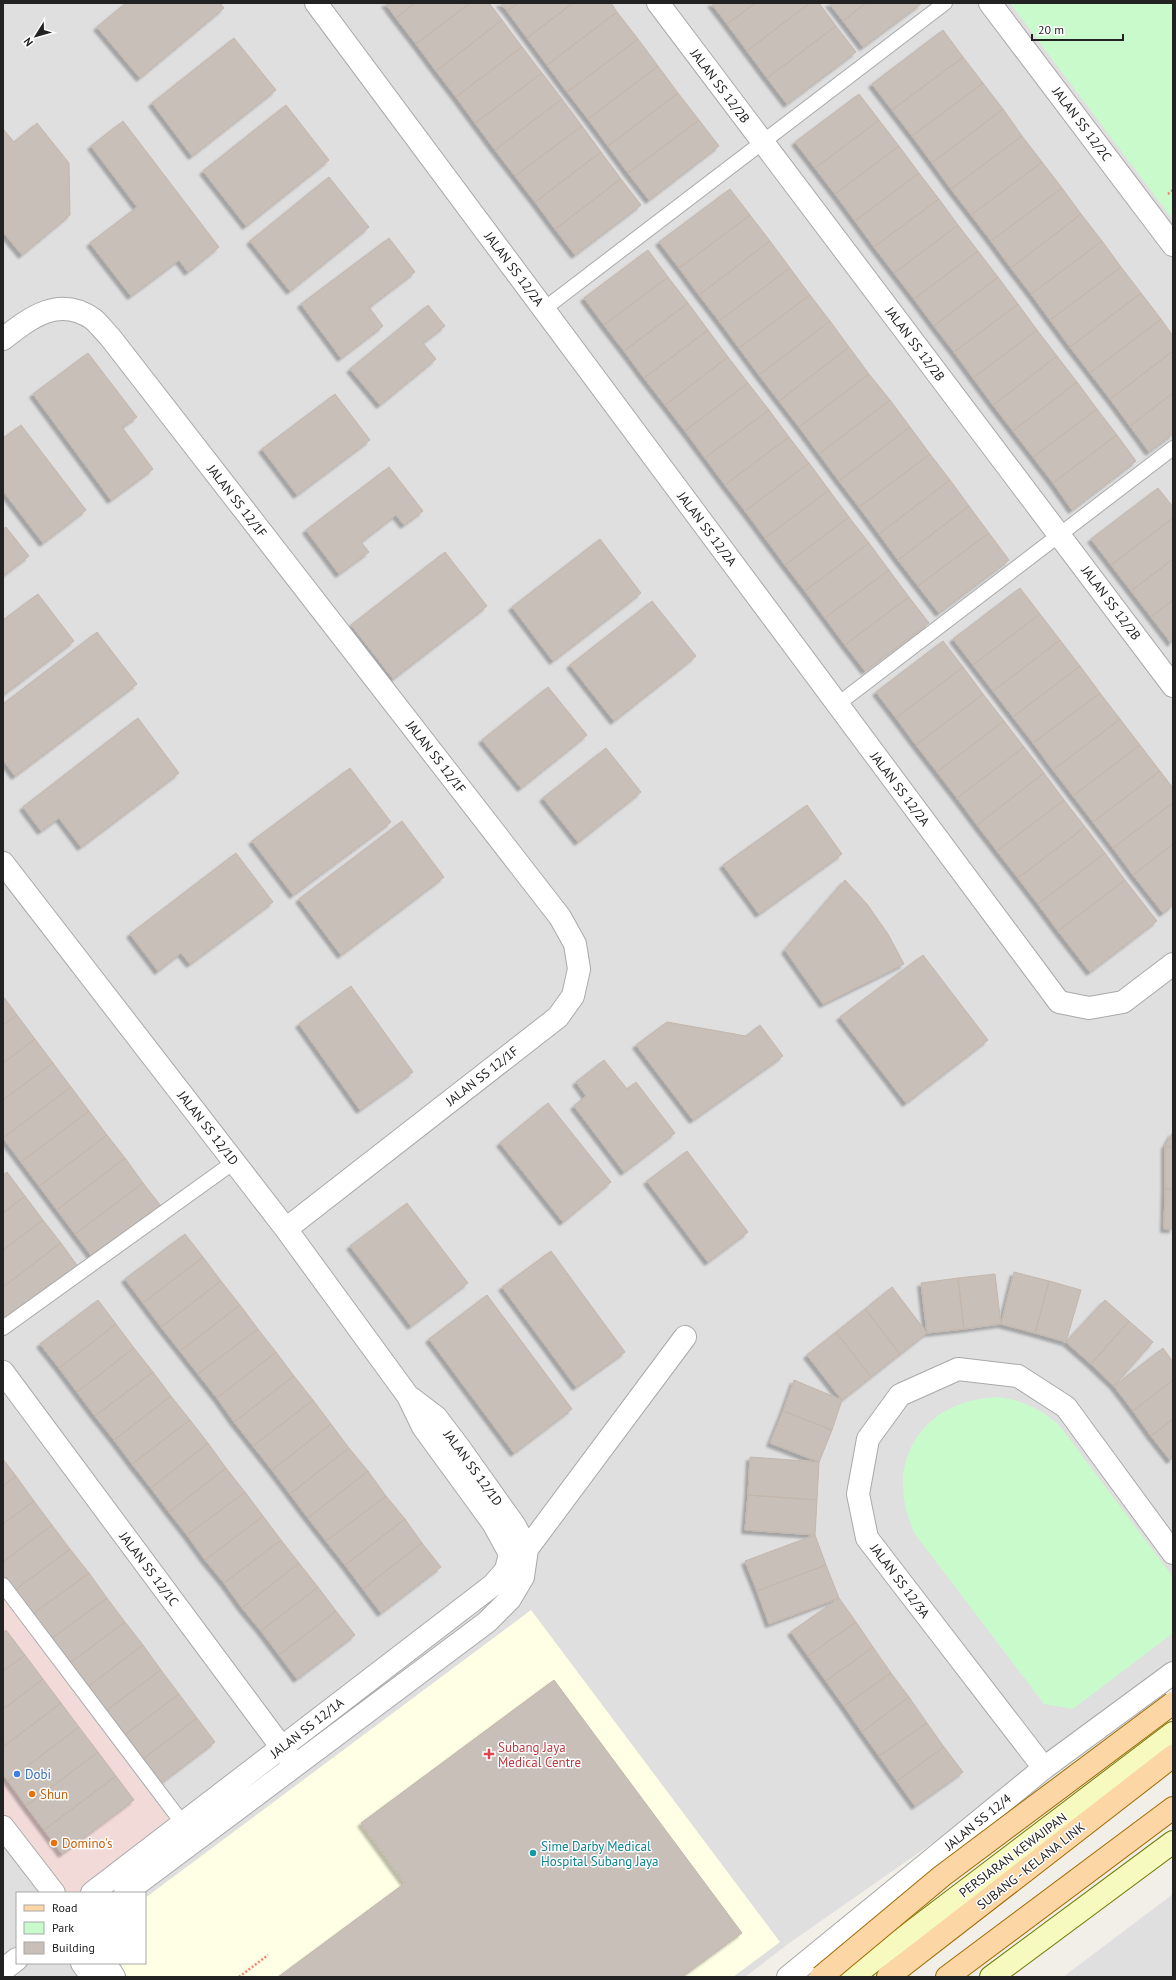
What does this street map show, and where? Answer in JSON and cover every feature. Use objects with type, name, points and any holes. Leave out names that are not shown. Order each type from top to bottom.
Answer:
[{"type":"main road","points":[[821,1977],[942,1876],[1173,1703]]},
{"type":"main road","name":"PERSIARAN KEWAJIPAN","points":[[852,1977],[1173,1733]]},
{"type":"main road","name":"SUBANG - KELANA LINK","points":[[888,1977],[1173,1756]]},
{"type":"main road","points":[[947,1977],[1173,1808]]},
{"type":"main road","points":[[991,1977],[1173,1842]]},
{"type":"street","name":"JALAN SS 12/2A","points":[[316,3],[1059,1002],[1089,1008],[1123,1002],[1173,964]]},
{"type":"street","name":"JALAN SS 12/2B","points":[[658,3],[1173,686]]},
{"type":"street","name":"JALAN SS 12/2C","points":[[990,3],[1173,245]]},
{"type":"street","name":"JALAN SS 12/1F","points":[[3,339],[23,323],[45,311],[68,308],[92,319],[110,337],[560,917],[575,944],[579,969],[573,996],[558,1017],[286,1229]]},
{"type":"street","name":"JALAN SS 12/1D","points":[[3,863],[286,1229],[408,1396],[436,1417],[515,1526],[518,1551]]},
{"type":"street","points":[[518,1551],[685,1337]]},
{"type":"street","name":"JALAN SS 12/3A","points":[[1044,1768],[867,1538],[858,1494],[868,1439],[900,1395],[958,1369],[1018,1376],[1066,1407],[1173,1553]]},
{"type":"street","name":"JALAN SS 12/1C","points":[[3,1372],[295,1765]]},
{"type":"street","name":"JALAN SS 12/1A","points":[[126,1892],[282,1747],[493,1585],[506,1570],[518,1551]]},
{"type":"street","name":"JALAN SS 12/1A","points":[[94,1892],[295,1765],[487,1622],[510,1598],[523,1577],[518,1551]]},
{"type":"street","name":"JALAN SS 12/4","points":[[788,1977],[1044,1768],[1173,1673]]},
{"type":"street","points":[[1092,1733],[1122,1771]]},
{"type":"street","points":[[3,1827],[49,1890]]},
{"type":"street","points":[[3,1970],[16,1960]]},
{"type":"street","points":[[83,1964],[92,1977]]},
{"type":"street","points":[[106,1964],[114,1977]]},
{"type":"lane","points":[[544,309],[945,3]]},
{"type":"lane","points":[[838,704],[1173,448]]},
{"type":"lane","points":[[3,1328],[234,1162]]},
{"type":"lane","points":[[3,1585],[189,1832]]},
{"type":"path","points":[[239,1977],[268,1955]]},
{"type":"shaded area","points":[[3,3],[1173,3],[1173,1675],[788,1944],[745,1977],[3,1977]]},
{"type":"shaded area","points":[[3,1598],[177,1830],[90,1892],[49,1892],[3,1830]]},
{"type":"shaded area","name":"Subang Jaya Medical Centre","points":[[531,1610],[780,1942],[733,1977],[119,1977],[122,1964],[146,1964],[146,1897]]},
{"type":"shaded area","points":[[1173,1894],[1173,1977],[1063,1977]]},
{"type":"green space","points":[[1010,3],[1173,3],[1173,220]]},
{"type":"green space","points":[[997,1397],[1015,1400],[1038,1409],[1059,1425],[1173,1577],[1173,1633],[1073,1709],[1044,1704],[915,1534],[906,1508],[903,1484],[906,1461],[915,1441],[929,1424],[947,1410],[970,1401]]},
{"type":"building","points":[[126,3],[220,3],[224,8],[140,78],[97,27]]},
{"type":"building","points":[[385,3],[415,3],[396,18]]},
{"type":"building","points":[[415,3],[470,3],[416,44],[396,18]]},
{"type":"building","points":[[470,3],[489,3],[502,20],[436,71],[416,44]]},
{"type":"building","points":[[500,3],[518,3],[507,11]]},
{"type":"building","points":[[518,3],[573,3],[527,38],[507,11]]},
{"type":"building","points":[[573,3],[611,3],[617,12],[547,65],[527,38]]},
{"type":"building","points":[[711,3],[755,3],[727,24]]},
{"type":"building","points":[[755,3],[810,3],[747,51],[727,24]]},
{"type":"building","points":[[810,3],[819,3],[836,26],[767,78],[747,51]]},
{"type":"building","points":[[829,3],[866,3],[843,21]]},
{"type":"building","points":[[866,3],[922,3],[863,47],[843,21]]},
{"type":"building","points":[[617,12],[638,39],[567,92],[547,65]]},
{"type":"building","points":[[502,20],[522,47],[456,97],[436,71]]},
{"type":"building","points":[[836,26],[856,52],[787,104],[767,78]]},
{"type":"building","points":[[943,30],[963,57],[892,110],[872,84]]},
{"type":"building","points":[[234,38],[276,90],[192,156],[152,103]]},
{"type":"building","points":[[638,39],[658,66],[588,119],[567,92]]},
{"type":"building","points":[[522,47],[542,73],[475,123],[456,97]]},
{"type":"building","points":[[963,57],[983,83],[912,136],[892,110]]},
{"type":"building","points":[[658,66],[678,93],[608,146],[588,119]]},
{"type":"building","points":[[542,73],[562,99],[495,150],[475,123]]},
{"type":"building","points":[[983,83],[1003,109],[932,163],[912,136]]},
{"type":"building","points":[[678,93],[699,120],[628,173],[608,146]]},
{"type":"building","points":[[859,94],[879,120],[815,168],[795,142]]},
{"type":"building","points":[[562,99],[582,126],[515,176],[495,150]]},
{"type":"building","points":[[286,105],[329,160],[246,226],[203,171]]},
{"type":"building","points":[[1003,109],[1022,136],[951,189],[932,163]]},
{"type":"building","points":[[699,120],[719,146],[649,200],[628,173]]},
{"type":"building","points":[[879,120],[899,146],[835,194],[815,168]]},
{"type":"building","points":[[123,121],[219,247],[188,272],[179,260],[131,296],[90,243],[137,207],[91,146]]},
{"type":"building","points":[[37,123],[69,163],[70,215],[22,255],[3,232],[3,129],[14,142]]},
{"type":"building","points":[[582,126],[601,152],[535,202],[515,176]]},
{"type":"building","points":[[1022,136],[1042,162],[971,215],[951,189]]},
{"type":"building","points":[[899,146],[919,173],[855,221],[835,194]]},
{"type":"building","points":[[601,152],[621,179],[555,229],[535,202]]},
{"type":"building","points":[[1042,162],[1062,188],[991,241],[971,215]]},
{"type":"building","points":[[919,173],[939,199],[874,247],[855,221]]},
{"type":"building","points":[[329,177],[369,227],[290,291],[250,241]]},
{"type":"building","points":[[621,179],[641,205],[575,255],[555,229]]},
{"type":"building","points":[[1062,188],[1081,214],[1011,268],[991,241]]},
{"type":"building","points":[[730,189],[750,215],[679,268],[659,242]]},
{"type":"building","points":[[939,199],[958,225],[894,273],[874,247]]},
{"type":"building","points":[[1081,214],[1102,241],[1031,294],[1011,268]]},
{"type":"building","points":[[750,215],[770,241],[699,295],[679,268]]},
{"type":"building","points":[[958,225],[978,251],[914,299],[894,273]]},
{"type":"building","points":[[389,238],[415,272],[369,307],[383,326],[341,358],[301,304]]},
{"type":"building","points":[[770,241],[790,268],[719,321],[699,295]]},
{"type":"building","points":[[1102,241],[1121,267],[1050,320],[1031,294]]},
{"type":"building","points":[[648,250],[668,277],[604,325],[584,298]]},
{"type":"building","points":[[978,251],[998,277],[934,326],[914,299]]},
{"type":"building","points":[[1121,267],[1141,293],[1070,347],[1050,320]]},
{"type":"building","points":[[790,268],[810,295],[739,348],[719,321]]},
{"type":"building","points":[[668,277],[688,303],[624,351],[604,325]]},
{"type":"building","points":[[998,277],[1018,304],[954,352],[934,326]]},
{"type":"building","points":[[1141,293],[1161,319],[1090,373],[1070,347]]},
{"type":"building","points":[[810,295],[830,321],[759,375],[739,348]]},
{"type":"building","points":[[688,303],[708,330],[644,378],[624,351]]},
{"type":"building","points":[[1018,304],[1037,330],[973,378],[954,352]]},
{"type":"building","points":[[428,305],[445,326],[423,343],[436,359],[380,405],[350,369]]},
{"type":"building","points":[[1161,319],[1173,336],[1173,351],[1110,399],[1090,373]]},
{"type":"building","points":[[830,321],[849,347],[779,401],[759,375]]},
{"type":"building","points":[[708,330],[728,357],[665,405],[644,378]]},
{"type":"building","points":[[1037,330],[1057,356],[993,405],[973,378]]},
{"type":"building","points":[[849,347],[869,374],[799,427],[779,401]]},
{"type":"building","points":[[1173,351],[1173,393],[1130,426],[1110,399]]},
{"type":"building","points":[[88,353],[137,417],[122,427],[153,469],[111,500],[33,394]]},
{"type":"building","points":[[1057,356],[1077,382],[1013,431],[993,405]]},
{"type":"building","points":[[728,357],[748,383],[685,431],[665,405]]},
{"type":"building","points":[[869,374],[890,400],[819,454],[799,427]]},
{"type":"building","points":[[1077,382],[1097,409],[1033,457],[1013,431]]},
{"type":"building","points":[[748,383],[769,410],[705,458],[685,431]]},
{"type":"building","points":[[1173,393],[1173,434],[1149,452],[1130,426]]},
{"type":"building","points":[[335,394],[370,440],[297,495],[262,449]]},
{"type":"building","points":[[890,400],[910,427],[839,481],[819,454]]},
{"type":"building","points":[[1097,409],[1117,435],[1053,483],[1033,457]]},
{"type":"building","points":[[769,410],[789,437],[725,485],[705,458]]},
{"type":"building","points":[[21,425],[86,510],[43,543],[3,491],[3,438]]},
{"type":"building","points":[[910,427],[930,454],[859,507],[839,481]]},
{"type":"building","points":[[1117,435],[1136,461],[1072,510],[1053,483]]},
{"type":"building","points":[[789,437],[809,463],[745,511],[725,485]]},
{"type":"building","points":[[930,454],[950,480],[879,534],[859,507]]},
{"type":"building","points":[[809,463],[829,490],[765,538],[745,511]]},
{"type":"building","points":[[389,467],[423,511],[404,525],[396,515],[361,542],[369,552],[339,574],[306,530]]},
{"type":"building","points":[[950,480],[969,506],[898,560],[879,534]]},
{"type":"building","points":[[1158,488],[1173,507],[1173,518],[1111,565],[1091,539]]},
{"type":"building","points":[[829,490],[849,517],[785,565],[765,538]]},
{"type":"building","points":[[969,506],[989,533],[918,586],[898,560]]},
{"type":"building","points":[[849,517],[869,543],[805,591],[785,565]]},
{"type":"building","points":[[1173,518],[1173,559],[1131,591],[1111,565]]},
{"type":"building","points":[[6,527],[29,556],[3,576],[3,529]]},
{"type":"building","points":[[989,533],[1009,560],[939,613],[918,586]]},
{"type":"building","points":[[600,539],[641,593],[553,661],[512,607]]},
{"type":"building","points":[[869,543],[889,570],[825,618],[805,591]]},
{"type":"building","points":[[445,552],[487,606],[393,679],[351,625]]},
{"type":"building","points":[[1173,559],[1173,600],[1151,617],[1131,591]]},
{"type":"building","points":[[889,570],[909,597],[845,645],[825,618]]},
{"type":"building","points":[[1020,588],[1040,614],[973,665],[953,639]]},
{"type":"building","points":[[38,594],[74,641],[3,695],[3,620]]},
{"type":"building","points":[[909,597],[929,623],[865,671],[845,645]]},
{"type":"building","points":[[1173,600],[1173,641],[1171,643],[1151,617]]},
{"type":"building","points":[[652,601],[696,656],[614,721],[570,665]]},
{"type":"building","points":[[1040,614],[1060,640],[993,691],[973,665]]},
{"type":"building","points":[[97,632],[137,684],[15,776],[3,760],[3,704]]},
{"type":"building","points":[[1060,640],[1080,666],[1013,717],[993,691]]},
{"type":"building","points":[[943,641],[963,667],[896,718],[876,692]]},
{"type":"building","points":[[1080,666],[1100,693],[1033,743],[1013,717]]},
{"type":"building","points":[[963,667],[983,694],[916,745],[896,718]]},
{"type":"building","points":[[548,687],[587,735],[521,788],[482,740]]},
{"type":"building","points":[[1100,693],[1120,719],[1053,770],[1033,743]]},
{"type":"building","points":[[983,694],[1004,721],[937,772],[916,745]]},
{"type":"building","points":[[138,718],[179,773],[81,847],[59,818],[41,831],[23,807]]},
{"type":"building","points":[[1120,719],[1140,745],[1073,796],[1053,770]]},
{"type":"building","points":[[1004,721],[1024,747],[957,798],[937,772]]},
{"type":"building","points":[[1140,745],[1160,771],[1093,822],[1073,796]]},
{"type":"building","points":[[1024,747],[1044,773],[977,825],[957,798]]},
{"type":"building","points":[[606,748],[641,792],[578,842],[543,798]]},
{"type":"building","points":[[350,768],[391,822],[293,895],[252,841]]},
{"type":"building","points":[[1160,771],[1173,788],[1173,803],[1113,848],[1093,822]]},
{"type":"building","points":[[1044,773],[1064,800],[997,851],[977,825]]},
{"type":"building","points":[[1064,800],[1085,827],[1018,878],[997,851]]},
{"type":"building","points":[[1173,803],[1173,844],[1133,875],[1113,848]]},
{"type":"building","points":[[807,805],[842,854],[759,914],[723,865]]},
{"type":"building","points":[[402,821],[444,877],[341,955],[299,899]]},
{"type":"building","points":[[1085,827],[1105,853],[1038,904],[1018,878]]},
{"type":"building","points":[[1173,844],[1173,905],[1163,913],[1133,875]]},
{"type":"building","points":[[236,853],[273,902],[190,964],[181,953],[158,971],[130,934]]},
{"type":"building","points":[[1105,853],[1125,880],[1058,931],[1038,904]]},
{"type":"building","points":[[845,880],[867,904],[888,934],[904,964],[823,1004],[785,950]]},
{"type":"building","points":[[1125,880],[1157,921],[1090,972],[1058,931]]},
{"type":"building","points":[[923,955],[988,1040],[906,1103],[840,1017]]},
{"type":"building","points":[[351,986],[413,1072],[360,1110],[299,1024]]},
{"type":"building","points":[[3,996],[17,1015],[3,1025]]},
{"type":"building","points":[[17,1015],[35,1039],[3,1063],[3,1025]]},
{"type":"building","points":[[667,1022],[746,1036],[760,1025],[783,1056],[693,1120],[636,1045]]},
{"type":"building","points":[[35,1039],[53,1063],[3,1100],[3,1063]]},
{"type":"building","points":[[604,1060],[627,1089],[636,1082],[675,1133],[624,1172],[574,1106],[586,1096],[576,1082]]},
{"type":"building","points":[[53,1063],[71,1087],[3,1138],[3,1100]]},
{"type":"building","points":[[71,1087],[89,1111],[21,1162],[3,1138]]},
{"type":"building","points":[[548,1103],[611,1182],[563,1222],[500,1143]]},
{"type":"building","points":[[89,1111],[107,1135],[39,1186],[21,1162]]},
{"type":"building","points":[[1173,1132],[1173,1148],[1165,1146]]},
{"type":"building","points":[[107,1135],[125,1158],[57,1210],[39,1186]]},
{"type":"building","points":[[1165,1146],[1173,1148],[1173,1189],[1165,1189]]},
{"type":"building","points":[[687,1151],[748,1232],[708,1262],[647,1181]]},
{"type":"building","points":[[125,1158],[143,1183],[75,1234],[57,1210]]},
{"type":"building","points":[[7,1172],[25,1196],[3,1213],[3,1175]]},
{"type":"building","points":[[143,1183],[161,1206],[93,1258],[75,1234]]},
{"type":"building","points":[[1165,1189],[1173,1189],[1173,1229],[1164,1229]]},
{"type":"building","points":[[25,1196],[43,1220],[3,1250],[3,1213]]},
{"type":"building","points":[[407,1203],[468,1283],[411,1326],[350,1246]]},
{"type":"building","points":[[43,1220],[61,1243],[3,1287],[3,1250]]},
{"type":"building","points":[[185,1234],[203,1257],[143,1303],[125,1279]]},
{"type":"building","points":[[61,1243],[79,1268],[3,1322],[3,1287]]},
{"type":"building","points":[[551,1251],[625,1352],[576,1387],[502,1287]]},
{"type":"building","points":[[203,1257],[221,1281],[161,1327],[143,1303]]},
{"type":"building","points":[[1014,1272],[1049,1281],[1035,1333],[1001,1324]]},
{"type":"building","points":[[995,1274],[1001,1324],[964,1329],[958,1278]]},
{"type":"building","points":[[958,1278],[964,1329],[927,1333],[921,1283]]},
{"type":"building","points":[[221,1281],[240,1305],[180,1351],[161,1327]]},
{"type":"building","points":[[1049,1281],[1081,1290],[1066,1342],[1035,1333]]},
{"type":"building","points":[[892,1287],[927,1333],[900,1354],[865,1309]]},
{"type":"building","points":[[487,1295],[572,1409],[514,1453],[429,1339]]},
{"type":"building","points":[[98,1300],[116,1324],[59,1368],[40,1344]]},
{"type":"building","points":[[1105,1300],[1129,1321],[1091,1364],[1066,1342]]},
{"type":"building","points":[[240,1305],[258,1329],[198,1374],[180,1351]]},
{"type":"building","points":[[865,1309],[900,1354],[871,1377],[836,1332]]},
{"type":"building","points":[[1129,1321],[1153,1342],[1114,1386],[1091,1364]]},
{"type":"building","points":[[116,1324],[134,1348],[77,1392],[59,1368]]},
{"type":"building","points":[[258,1329],[276,1352],[217,1398],[198,1374]]},
{"type":"building","points":[[836,1332],[871,1377],[842,1400],[807,1355]]},
{"type":"building","points":[[134,1348],[153,1372],[95,1416],[77,1392]]},
{"type":"building","points":[[1163,1348],[1173,1362],[1173,1380],[1133,1411],[1114,1386]]},
{"type":"building","points":[[276,1352],[294,1376],[234,1422],[217,1398]]},
{"type":"building","points":[[153,1372],[171,1396],[114,1440],[95,1416]]},
{"type":"building","points":[[294,1376],[313,1400],[253,1446],[234,1422]]},
{"type":"building","points":[[794,1380],[842,1400],[832,1430],[783,1411]]},
{"type":"building","points":[[1173,1380],[1173,1419],[1151,1436],[1133,1411]]},
{"type":"building","points":[[171,1396],[190,1420],[132,1464],[114,1440]]},
{"type":"building","points":[[313,1400],[331,1424],[272,1470],[253,1446]]},
{"type":"building","points":[[783,1411],[832,1430],[819,1462],[770,1443]]},
{"type":"building","points":[[1173,1419],[1173,1458],[1170,1460],[1151,1436]]},
{"type":"building","points":[[190,1420],[208,1443],[151,1488],[132,1464]]},
{"type":"building","points":[[331,1424],[349,1448],[290,1494],[272,1470]]},
{"type":"building","points":[[208,1443],[226,1468],[169,1512],[151,1488]]},
{"type":"building","points":[[349,1448],[368,1471],[308,1518],[290,1494]]},
{"type":"building","points":[[750,1457],[819,1462],[817,1500],[748,1495]]},
{"type":"building","points":[[3,1459],[16,1476],[3,1486]]},
{"type":"building","points":[[226,1468],[245,1492],[187,1535],[169,1512]]},
{"type":"building","points":[[368,1471],[386,1496],[326,1541],[308,1518]]},
{"type":"building","points":[[16,1476],[34,1501],[3,1524],[3,1486]]},
{"type":"building","points":[[245,1492],[263,1516],[205,1560],[187,1535]]},
{"type":"building","points":[[748,1495],[817,1500],[815,1535],[745,1530]]},
{"type":"building","points":[[386,1496],[405,1519],[345,1565],[326,1541]]},
{"type":"building","points":[[34,1501],[52,1525],[3,1562],[3,1524]]},
{"type":"building","points":[[263,1516],[281,1540],[224,1583],[205,1560]]},
{"type":"building","points":[[405,1519],[422,1543],[363,1589],[345,1565]]},
{"type":"building","points":[[52,1525],[70,1549],[12,1592],[3,1580],[3,1562]]},
{"type":"building","points":[[815,1535],[826,1565],[757,1591],[745,1561]]},
{"type":"building","points":[[281,1540],[299,1563],[242,1608],[224,1583]]},
{"type":"building","points":[[422,1543],[441,1567],[381,1613],[363,1589]]},
{"type":"building","points":[[70,1549],[89,1573],[30,1616],[12,1592]]},
{"type":"building","points":[[299,1563],[318,1587],[261,1631],[242,1608]]},
{"type":"building","points":[[826,1565],[839,1598],[769,1624],[757,1591]]},
{"type":"building","points":[[89,1573],[107,1598],[48,1641],[30,1616]]},
{"type":"building","points":[[318,1587],[336,1611],[279,1655],[261,1631]]},
{"type":"building","points":[[107,1598],[125,1622],[67,1665],[48,1641]]},
{"type":"building","points":[[839,1598],[856,1622],[808,1656],[791,1632]]},
{"type":"building","points":[[336,1611],[355,1635],[297,1679],[279,1655]]},
{"type":"building","points":[[125,1622],[143,1645],[85,1689],[67,1665]]},
{"type":"building","points":[[856,1622],[873,1647],[826,1681],[808,1656]]},
{"type":"building","points":[[6,1630],[25,1655],[3,1671],[3,1633]]},
{"type":"building","points":[[143,1645],[161,1670],[103,1713],[85,1689]]},
{"type":"building","points":[[873,1647],[891,1673],[844,1706],[826,1681]]},
{"type":"building","points":[[25,1655],[43,1679],[3,1709],[3,1671]]},
{"type":"building","points":[[161,1670],[179,1694],[121,1738],[103,1713]]},
{"type":"building","points":[[891,1673],[909,1697],[862,1732],[844,1706]]},
{"type":"building","points":[[43,1679],[61,1703],[3,1747],[3,1709]]},
{"type":"building","name":"Sime Darby Medical Hospital Subang Jaya","points":[[554,1680],[742,1933],[682,1977],[278,1977],[405,1883],[361,1823]]},
{"type":"building","points":[[179,1694],[197,1718],[139,1762],[121,1738]]},
{"type":"building","points":[[909,1697],[927,1723],[879,1756],[862,1732]]},
{"type":"building","points":[[61,1703],[79,1727],[8,1781],[3,1775],[3,1747]]},
{"type":"building","points":[[197,1718],[215,1742],[157,1786],[139,1762]]},
{"type":"building","points":[[927,1723],[944,1747],[897,1781],[879,1756]]},
{"type":"building","points":[[79,1727],[98,1752],[26,1806],[8,1781]]},
{"type":"building","points":[[944,1747],[963,1772],[915,1806],[897,1781]]},
{"type":"building","points":[[98,1752],[116,1776],[44,1830],[26,1806]]},
{"type":"building","points":[[116,1776],[134,1800],[62,1854],[44,1830]]},
{"type":"place","name":"Subang Jaya Medical Centre","points":[[489,1754]]},
{"type":"place","name":"Dobi","points":[[17,1774]]},
{"type":"place","name":"Shun","points":[[32,1794]]},
{"type":"place","name":"Domino's","points":[[54,1843]]},
{"type":"place","name":"Sime Darby Medical Hospital Subang Jaya","points":[[533,1853]]}]
